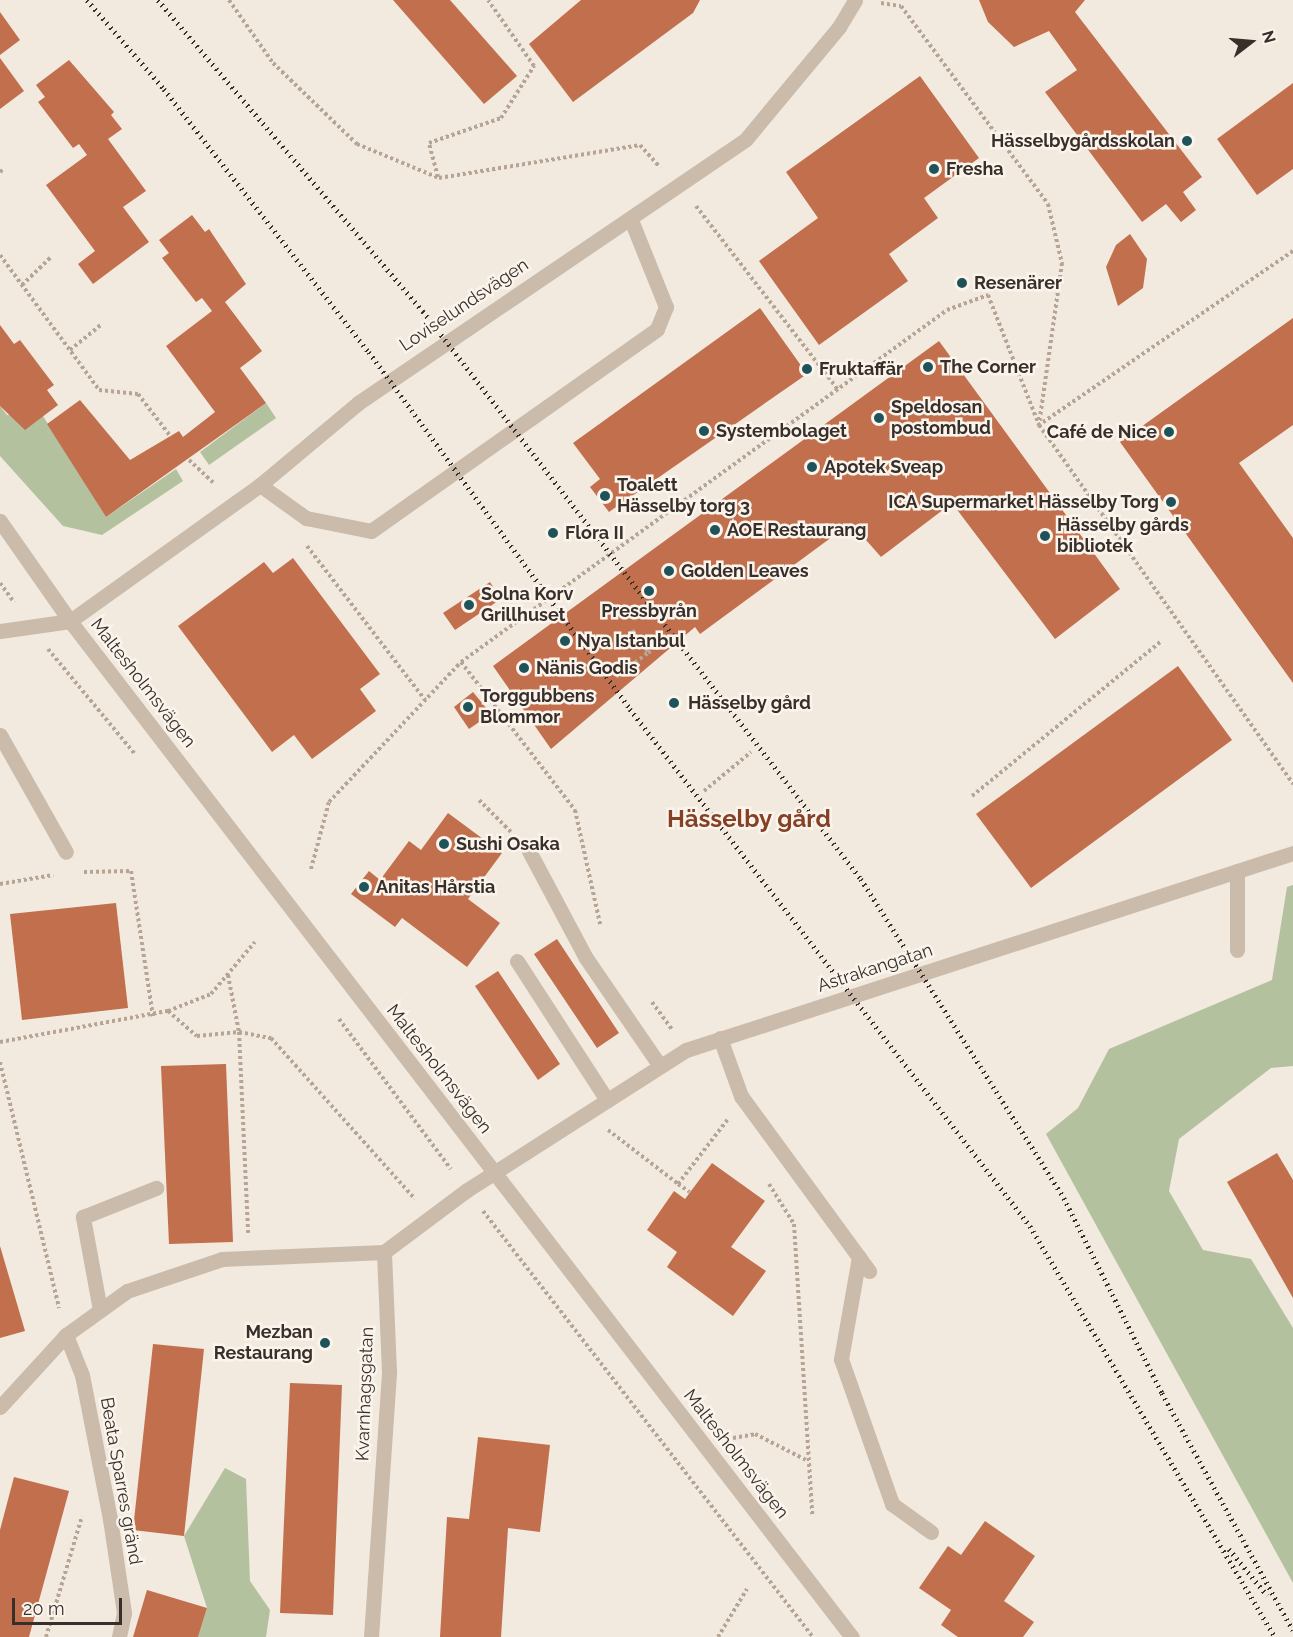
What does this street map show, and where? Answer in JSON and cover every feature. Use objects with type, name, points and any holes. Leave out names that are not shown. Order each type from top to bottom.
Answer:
[{"type":"street","name":"Loviselundsvägen","points":[[70,621],[235,504],[358,403],[510,295],[631,220],[746,139],[839,27],[855,0]]},
{"type":"street","points":[[260,485],[306,518],[371,531],[657,329],[666,307],[631,220]]},
{"type":"street","name":"Maltesholmsvägen","points":[[0,521],[70,621],[852,1637]]},
{"type":"street","points":[[0,631],[70,621]]},
{"type":"street","points":[[0,735],[66,852]]},
{"type":"street","points":[[529,851],[586,958],[660,1066]]},
{"type":"street","name":"Astrakangatan","points":[[494,1172],[686,1050],[1293,853]]},
{"type":"street","points":[[1237,871],[1237,951]]},
{"type":"street","points":[[517,961],[607,1100]]},
{"type":"street","points":[[720,1038],[741,1096],[869,1271]]},
{"type":"street","points":[[0,1407],[66,1335],[127,1291],[222,1259],[384,1252],[430,1216],[494,1172]]},
{"type":"street","points":[[100,1310],[83,1217],[156,1188]]},
{"type":"street","name":"Kvarnhagsgatan","points":[[371,1637],[388,1372],[384,1252]]},
{"type":"street","points":[[859,1257],[841,1359],[892,1504],[931,1532]]},
{"type":"street","name":"Beata Sparres gränd","points":[[66,1335],[82,1375],[102,1474],[124,1613],[119,1637]]},
{"type":"path","points":[[229,0],[273,63],[357,144],[439,177],[640,145]]},
{"type":"path","points":[[439,177],[429,142],[501,118],[534,66],[488,0]]},
{"type":"path","points":[[877,3],[901,6],[1048,204],[1062,263],[1039,425]]},
{"type":"path","points":[[0,172],[5,168]]},
{"type":"path","points":[[693,202],[839,391]]},
{"type":"path","points":[[1039,425],[1293,251]]},
{"type":"path","points":[[0,255],[99,390],[138,393],[171,436]]},
{"type":"path","points":[[22,285],[51,257]]},
{"type":"path","points":[[311,869],[329,802],[461,662],[839,391],[947,310],[988,295],[1039,425],[1293,784]]},
{"type":"path","points":[[70,350],[102,324]]},
{"type":"path","points":[[189,460],[235,504]]},
{"type":"path","points":[[305,543],[425,700]]},
{"type":"path","points":[[0,583],[72,684],[143,764]]},
{"type":"path","points":[[632,630],[648,653]]},
{"type":"path","points":[[616,676],[664,639]]},
{"type":"path","points":[[972,796],[1160,642]]},
{"type":"path","points":[[461,662],[575,810],[601,931]]},
{"type":"path","points":[[704,791],[751,752]]},
{"type":"path","points":[[480,800],[529,851]]},
{"type":"path","points":[[76,872],[131,871],[153,1017]]},
{"type":"path","points":[[0,884],[66,873]]},
{"type":"path","points":[[0,1042],[153,1017],[211,994],[255,942]]},
{"type":"path","points":[[228,974],[238,1032],[249,1258]]},
{"type":"path","points":[[647,995],[686,1050]]},
{"type":"path","points":[[168,1011],[197,1036],[238,1032],[271,1038],[430,1216]]},
{"type":"path","points":[[333,1011],[467,1190],[813,1637]]},
{"type":"path","points":[[0,1062],[66,1335]]},
{"type":"path","points":[[586,1113],[690,1192]]},
{"type":"path","points":[[678,1184],[729,1118]]},
{"type":"path","points":[[794,1224],[812,1514]]},
{"type":"path","points":[[755,1434],[809,1462]]},
{"type":"path","points":[[46,1637],[81,1517],[102,1474]]},
{"type":"path","points":[[720,1636],[747,1588]]},
{"type":"green space","points":[[266,403],[276,418],[209,465],[200,452]]},
{"type":"green space","points":[[0,406],[7,415],[43,416],[106,517],[176,469],[183,481],[102,535],[63,526],[0,456]]},
{"type":"green space","points":[[1293,885],[1293,1066],[1271,1068],[1179,1139],[1169,1191],[1203,1250],[1251,1259],[1293,1328],[1293,1583],[1046,1134],[1078,1108],[1109,1049],[1272,980],[1287,887]]},
{"type":"green space","points":[[225,1468],[246,1479],[250,1581],[270,1610],[266,1637],[198,1637],[207,1608],[184,1536]]},
{"type":"building","points":[[393,0],[450,0],[517,76],[484,104]]},
{"type":"building","points":[[581,0],[700,0],[693,13],[573,102],[529,44]]},
{"type":"building","points":[[979,0],[1085,0],[1075,12],[1202,177],[1183,192],[1196,210],[1181,222],[1166,204],[1142,222],[1045,92],[1077,70],[1049,31],[1014,47],[988,22]]},
{"type":"building","points":[[0,12],[20,40],[0,55]]},
{"type":"building","points":[[0,58],[24,91],[0,109]]},
{"type":"building","points":[[69,60],[114,112],[111,115],[122,129],[108,139],[146,191],[123,207],[149,242],[93,284],[78,264],[95,251],[46,185],[87,155],[79,144],[73,148],[38,102],[45,97],[36,85]]},
{"type":"building","points":[[920,76],[979,158],[924,198],[938,218],[889,254],[908,281],[819,345],[759,261],[818,218],[786,172]]},
{"type":"building","points":[[1293,83],[1293,169],[1257,195],[1217,139]]},
{"type":"building","points":[[192,215],[205,232],[209,229],[246,284],[225,302],[262,351],[240,368],[266,403],[106,517],[47,424],[80,400],[130,460],[179,431],[183,437],[215,412],[166,346],[212,311],[202,298],[196,302],[162,258],[169,253],[159,240]]},
{"type":"building","points":[[1130,234],[1147,259],[1143,288],[1118,306],[1106,267],[1116,245]]},
{"type":"building","points":[[760,308],[807,374],[609,512],[590,487],[600,479],[573,443]]},
{"type":"building","points":[[1293,318],[1293,425],[1239,463],[1293,538],[1293,683],[1120,442]]},
{"type":"building","points":[[0,325],[14,344],[20,340],[54,385],[47,390],[58,405],[25,430],[0,406]]},
{"type":"building","points":[[939,341],[1120,589],[1055,639],[952,503],[881,557],[851,523],[700,634],[695,627],[551,749],[493,666]]},
{"type":"building","points":[[293,558],[380,674],[360,689],[376,711],[312,759],[294,735],[272,752],[178,626],[264,562],[273,573]]},
{"type":"building","points":[[490,582],[501,599],[455,630],[443,613]]},
{"type":"building","points":[[1178,666],[1232,740],[1031,888],[976,814]]},
{"type":"building","points":[[473,692],[491,714],[469,729],[454,707]]},
{"type":"building","points":[[448,813],[502,853],[468,899],[500,923],[467,967],[402,918],[395,927],[351,894],[369,871],[380,880],[409,841],[421,850]]},
{"type":"building","points":[[116,903],[128,1008],[22,1020],[10,914]]},
{"type":"building","points":[[557,939],[619,1033],[597,1048],[534,954]]},
{"type":"building","points":[[498,971],[560,1064],[538,1080],[475,986]]},
{"type":"building","points":[[226,1064],[233,1242],[169,1244],[161,1066]]},
{"type":"building","points":[[1277,1153],[1293,1180],[1293,1298],[1227,1182]]},
{"type":"building","points":[[712,1163],[765,1201],[731,1247],[766,1271],[733,1316],[667,1267],[677,1252],[647,1230],[674,1191],[685,1199]]},
{"type":"building","points":[[0,1246],[25,1331],[0,1338]]},
{"type":"building","points":[[153,1344],[204,1349],[184,1536],[133,1530]]},
{"type":"building","points":[[290,1383],[342,1385],[333,1615],[280,1613]]},
{"type":"building","points":[[478,1437],[550,1445],[540,1532],[508,1528],[501,1637],[440,1637],[447,1517],[469,1519]]},
{"type":"building","points":[[14,1477],[69,1491],[29,1637],[0,1637],[0,1530]]},
{"type":"building","points":[[985,1521],[1035,1556],[1004,1601],[1034,1622],[1023,1637],[958,1637],[941,1625],[951,1610],[919,1588],[948,1546],[961,1555]]},
{"type":"building","points":[[147,1590],[207,1608],[198,1637],[133,1637]]},
{"type":"railway","points":[[87,0],[164,89],[369,352],[630,709],[1030,1226],[1275,1637]]},
{"type":"railway","points":[[158,0],[423,311],[861,879],[1064,1198],[1162,1393],[1293,1630]]},
{"type":"railway","points":[[1229,1549],[1267,1595]]},
{"type":"place","name":"Hässelbygårdsskolan","points":[[1187,141]]},
{"type":"place","name":"Fresha","points":[[934,169]]},
{"type":"place","name":"Resenärer","points":[[962,283]]},
{"type":"place","name":"The Corner","points":[[928,367]]},
{"type":"place","name":"Fruktaffär","points":[[807,369]]},
{"type":"place","name":"Speldosan postombud","points":[[879,418]]},
{"type":"place","name":"Systembolaget","points":[[704,431]]},
{"type":"place","name":"Café de Nice","points":[[1169,432]]},
{"type":"place","name":"Apotek Sveap","points":[[812,467]]},
{"type":"place","name":"Toalett Hässelby torg 3","points":[[605,496]]},
{"type":"place","name":"ICA Supermarket Hässelby Torg","points":[[1171,502]]},
{"type":"place","name":"AOE Restaurang","points":[[715,530]]},
{"type":"place","name":"Flora II","points":[[553,533]]},
{"type":"place","name":"Hässelby gårds bibliotek","points":[[1045,536]]},
{"type":"place","name":"Golden Leaves","points":[[669,571]]},
{"type":"place","name":"Pressbyrån","points":[[649,591]]},
{"type":"place","name":"Solna Korv Grillhuset","points":[[469,605]]},
{"type":"place","name":"Nya Istanbul","points":[[565,641]]},
{"type":"place","name":"Nänis Godis","points":[[524,668]]},
{"type":"place","name":"Hässelby gård","points":[[674,703]]},
{"type":"place","name":"Torggubbens Blommor","points":[[468,707]]},
{"type":"place","name":"Sushi Osaka","points":[[444,844]]},
{"type":"place","name":"Anitas Hårstia","points":[[364,887]]},
{"type":"place","name":"Mezban Restaurang","points":[[325,1343]]},
{"type":"district","name":"Hässelby gård","points":[[749,819]]}]
